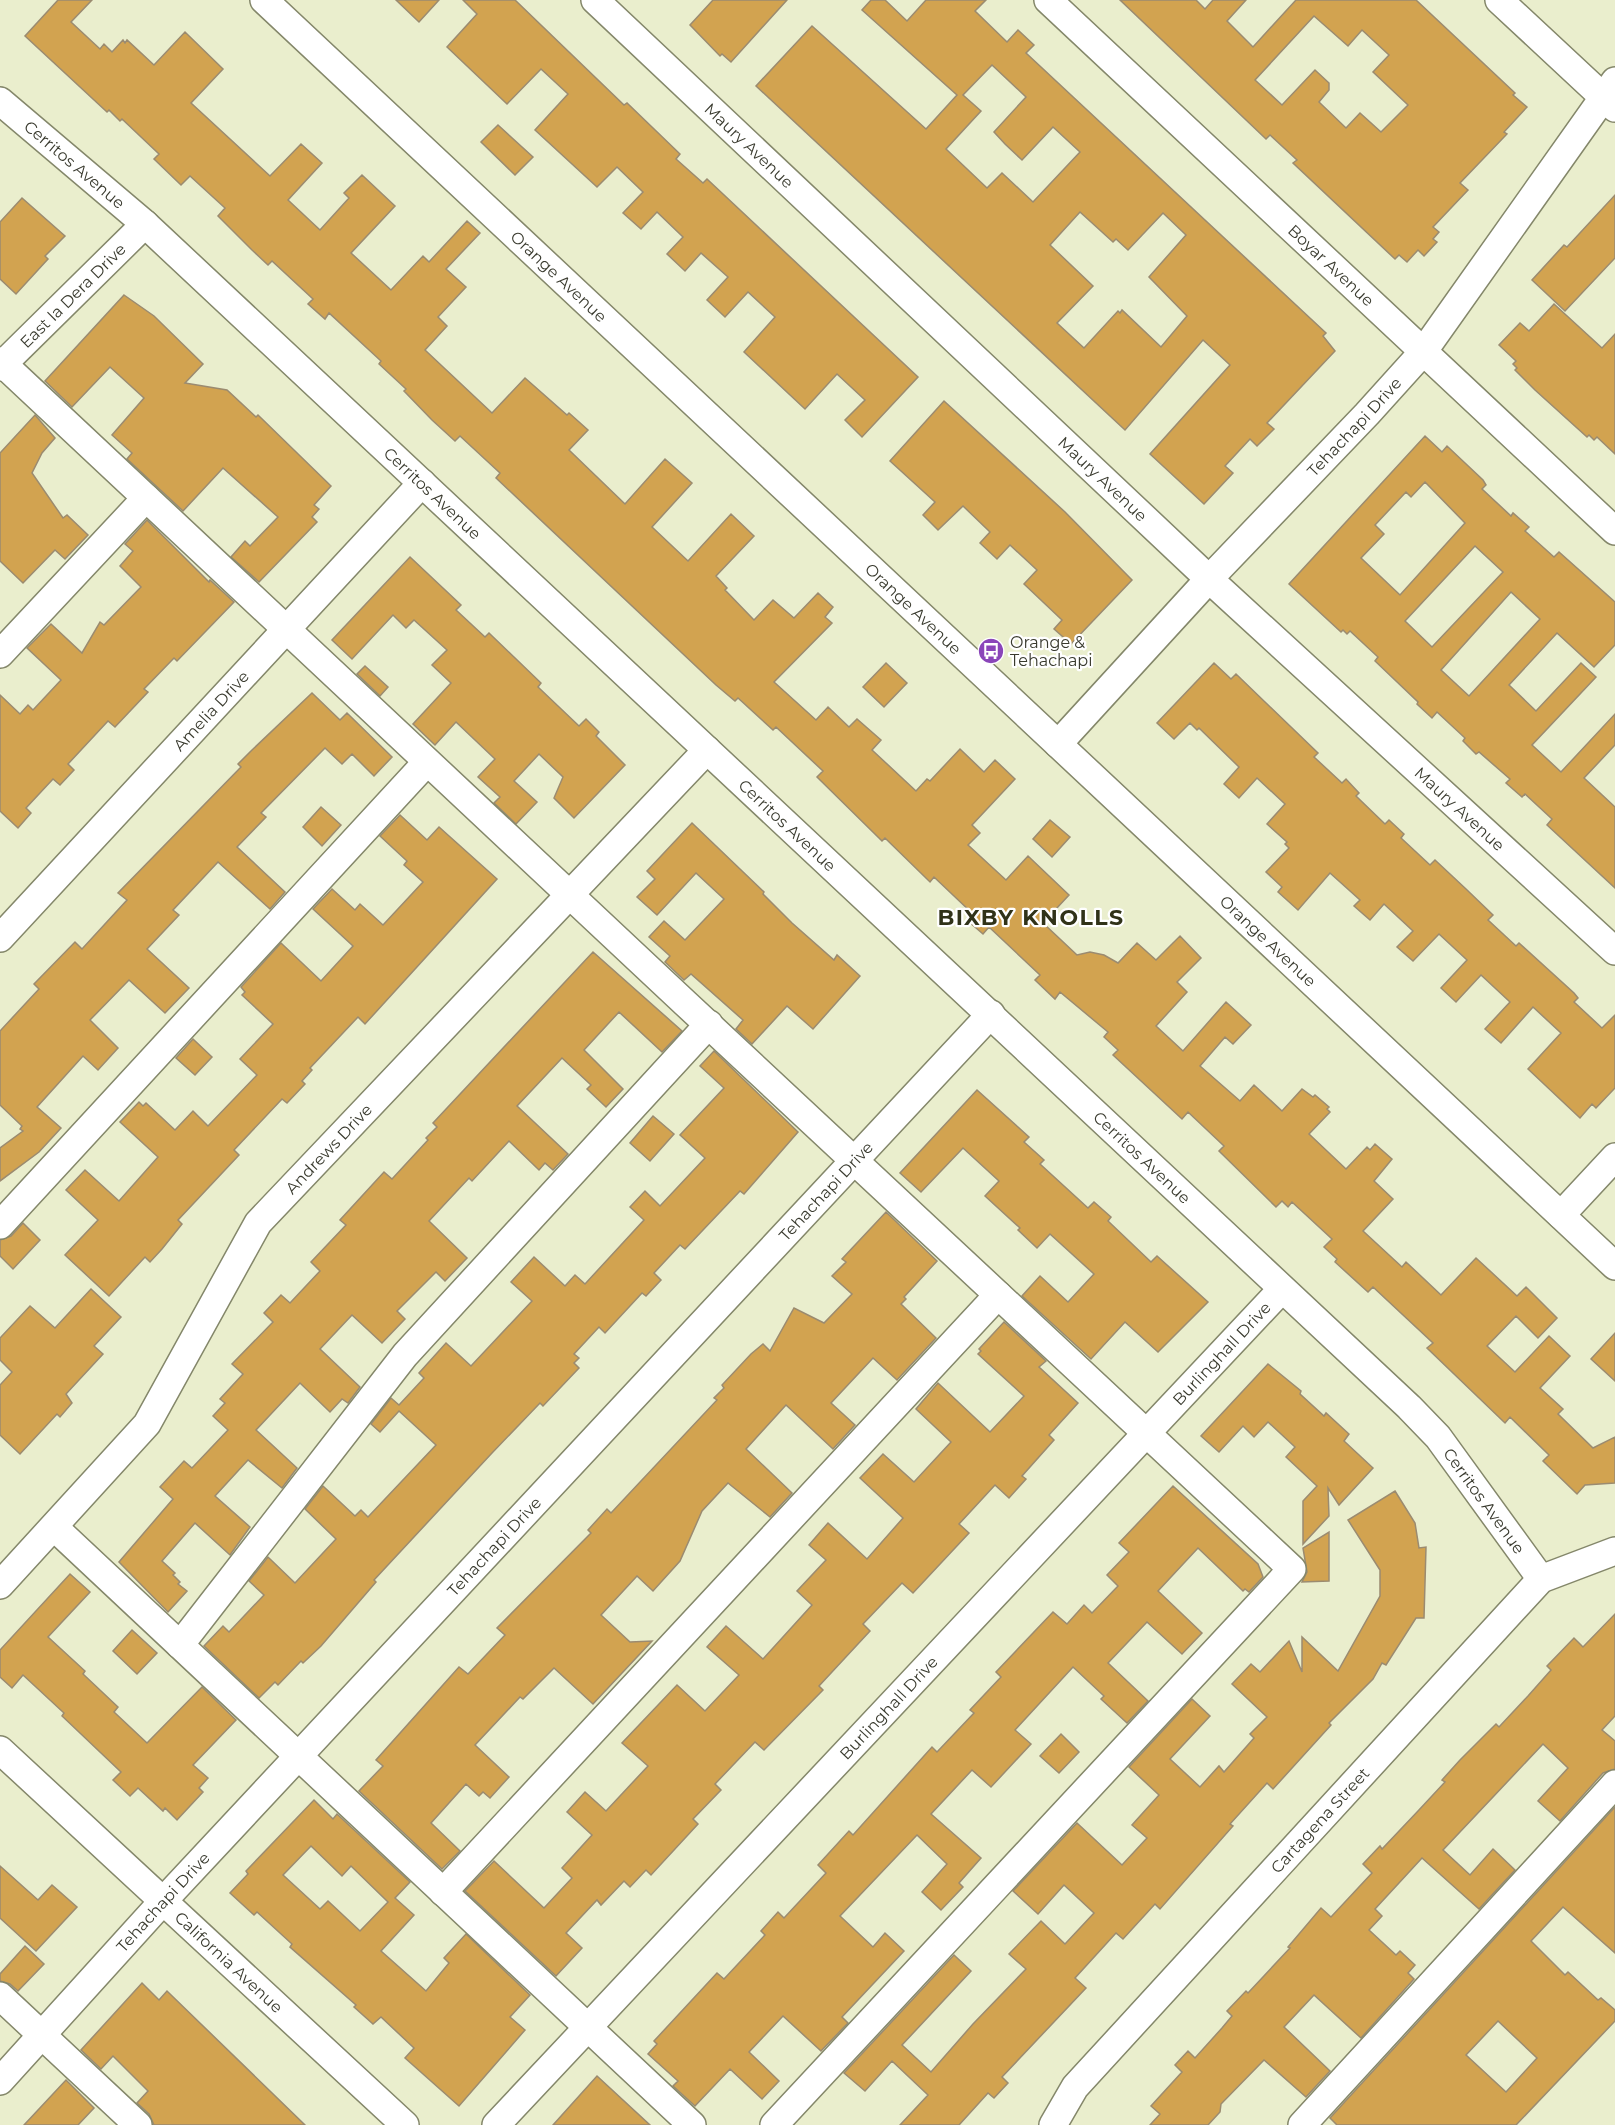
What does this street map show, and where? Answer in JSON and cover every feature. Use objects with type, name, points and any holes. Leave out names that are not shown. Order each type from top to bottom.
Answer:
[{"type":"street","name":"Orange Avenue","points":[[264,0],[1615,1266]]},
{"type":"street","name":"Maury Avenue","points":[[595,0],[1209,579],[1615,951]]},
{"type":"street","name":"Boyar Avenue","points":[[1048,0],[1615,531]]},
{"type":"street","points":[[1499,0],[1611,96]]},
{"type":"street","name":"Tehachapi Drive","points":[[1058,744],[1209,579],[1367,414],[1422,351],[1611,96]]},
{"type":"street","name":"Cerritos Avenue","points":[[0,101],[145,224],[1409,1407],[1438,1437],[1541,1579]]},
{"type":"street","name":"East la Dera Drive","points":[[1,364],[145,224]]},
{"type":"street","points":[[1,364],[1292,1569],[774,2125]]},
{"type":"street","name":"Amelia Drive","points":[[0,938],[423,483]]},
{"type":"street","points":[[0,654],[146,498]]},
{"type":"street","name":"Andrews Drive","points":[[0,1586],[147,1424],[258,1223],[572,895],[707,750]]},
{"type":"street","points":[[0,1225],[426,763]]},
{"type":"street","name":"Tehachapi Drive","points":[[0,2080],[164,1900],[991,1014]]},
{"type":"street","points":[[180,1646],[405,1355],[709,1024]]},
{"type":"street","points":[[1561,1215],[1615,1157]]},
{"type":"street","name":"Burlinghall Drive","points":[[496,2125],[1145,1432],[1282,1289]]},
{"type":"street","points":[[443,1892],[998,1295]]},
{"type":"street","points":[[54,1527],[692,2125]]},
{"type":"street","name":"Cartagena Street","points":[[1053,2125],[1075,2087],[1541,1579],[1615,1551]]},
{"type":"street","name":"California Avenue","points":[[0,1750],[405,2125]]},
{"type":"street","points":[[1302,2125],[1615,1784]]},
{"type":"street","points":[[0,1996],[138,2125]]},
{"type":"building","points":[[58,0],[92,0],[71,22],[100,49],[104,44],[112,52],[123,40],[125,43],[127,40],[154,65],[185,32],[223,69],[191,103],[270,176],[301,144],[322,163],[288,200],[320,230],[349,198],[344,193],[362,175],[395,206],[351,253],[391,290],[423,256],[429,262],[467,221],[480,233],[446,269],[466,287],[438,317],[447,326],[425,350],[492,413],[525,378],[588,430],[569,450],[625,504],[665,459],[692,483],[652,527],[688,561],[731,514],[754,536],[716,576],[727,588],[725,590],[754,620],[773,600],[794,618],[818,593],[833,607],[825,617],[832,623],[774,682],[816,720],[828,707],[849,727],[857,719],[881,740],[872,750],[916,791],[927,779],[930,781],[960,749],[984,772],[995,760],[1015,779],[972,825],[980,833],[968,845],[1006,880],[1028,856],[1069,895],[1043,923],[1077,955],[1090,952],[1104,955],[1118,963],[1137,943],[1156,960],[1180,936],[1201,958],[1177,982],[1187,992],[1156,1026],[1183,1051],[1226,1002],[1251,1025],[1233,1044],[1225,1037],[1200,1066],[1240,1101],[1254,1085],[1282,1111],[1302,1089],[1313,1097],[1315,1095],[1329,1107],[1327,1109],[1330,1112],[1309,1134],[1346,1169],[1367,1147],[1370,1150],[1375,1144],[1392,1159],[1374,1181],[1393,1199],[1363,1231],[1402,1267],[1406,1262],[1441,1295],[1476,1258],[1517,1296],[1526,1287],[1557,1318],[1538,1338],[1516,1316],[1487,1346],[1515,1372],[1549,1336],[1570,1356],[1540,1388],[1563,1409],[1558,1414],[1593,1448],[1615,1437],[1615,1483],[1585,1485],[1577,1494],[1543,1461],[1549,1455],[1510,1417],[1505,1423],[1427,1348],[1433,1343],[1373,1287],[1368,1292],[1335,1262],[1337,1259],[1324,1247],[1332,1239],[1292,1202],[1288,1207],[1282,1201],[1276,1207],[1219,1151],[1224,1146],[1188,1112],[1182,1119],[1113,1055],[1118,1050],[1104,1037],[1108,1032],[1060,992],[1055,999],[1035,980],[1040,975],[989,927],[983,934],[968,921],[974,915],[934,877],[930,882],[885,838],[882,841],[817,777],[823,771],[776,727],[773,730],[738,698],[735,701],[716,685],[496,478],[500,473],[460,436],[455,441],[432,420],[404,391],[406,389],[379,364],[381,361],[329,313],[325,319],[308,304],[313,299],[272,261],[268,265],[218,216],[225,208],[190,176],[181,185],[154,159],[159,154],[122,119],[120,121],[109,110],[107,112],[25,36]]},
{"type":"building","points":[[396,0],[439,0],[419,22]]},
{"type":"building","points":[[463,0],[515,0],[624,105],[627,103],[680,154],[676,159],[703,183],[707,179],[918,377],[862,437],[845,420],[865,400],[837,374],[805,409],[744,352],[775,317],[748,292],[725,317],[707,300],[728,277],[701,253],[685,271],[667,254],[683,237],[657,212],[641,229],[623,213],[643,192],[617,167],[597,187],[535,130],[568,94],[541,69],[507,104],[447,47],[477,14]]},
{"type":"building","points":[[713,0],[787,0],[731,62],[722,54],[720,56],[690,25]]},
{"type":"building","points":[[871,0],[885,0],[907,21],[926,0],[986,0],[975,11],[1007,42],[1018,30],[1034,45],[1026,53],[1326,333],[1323,336],[1335,351],[1267,423],[1274,429],[1257,446],[1250,439],[1225,466],[1233,473],[1204,504],[1150,454],[1230,365],[1203,340],[1125,430],[756,86],[812,26],[926,129],[957,95],[862,10]],"holes":[[[992,65],[1026,97],[994,132],[1005,144],[1022,160],[1053,127],[1080,152],[1033,202],[1002,173],[987,188],[946,149],[981,111],[963,95]],[[1080,212],[1113,242],[1116,239],[1128,250],[1163,213],[1186,235],[1149,277],[1187,316],[1161,347],[1122,310],[1120,313],[1118,311],[1084,348],[1057,323],[1093,286],[1050,245]]]},
{"type":"building","points":[[1120,0],[1196,0],[1205,9],[1213,0],[1246,0],[1227,21],[1253,47],[1296,0],[1416,0],[1527,107],[1504,132],[1507,134],[1460,183],[1468,190],[1433,227],[1439,232],[1433,239],[1437,242],[1424,256],[1418,250],[1407,262],[1399,255],[1395,259],[1293,163],[1297,160],[1270,135],[1266,139]],"holes":[[[1314,16],[1348,46],[1362,30],[1389,55],[1373,72],[1408,105],[1381,132],[1360,113],[1346,128],[1319,102],[1329,90],[1329,83],[1315,70],[1282,105],[1255,80]]]},
{"type":"building","points":[[498,125],[533,157],[515,175],[481,142]]},
{"type":"building","points":[[1615,195],[1615,258],[1565,311],[1532,280],[1564,245],[1567,247]]},
{"type":"building","points":[[22,198],[65,236],[45,256],[48,259],[16,294],[0,279],[0,222]]},
{"type":"building","points":[[124,295],[154,316],[203,364],[185,383],[227,390],[256,417],[258,415],[331,486],[314,505],[319,509],[312,517],[317,522],[259,582],[231,557],[245,541],[250,546],[278,517],[223,468],[183,511],[127,459],[132,453],[112,435],[144,398],[110,367],[72,407],[45,381]]},
{"type":"building","points":[[1554,304],[1602,348],[1615,334],[1615,454],[1597,437],[1594,440],[1589,435],[1587,437],[1535,390],[1515,370],[1517,368],[1513,364],[1516,361],[1499,345],[1520,323],[1529,331]]},
{"type":"building","points":[[944,401],[1065,512],[1132,580],[1071,644],[1054,629],[1062,620],[1024,584],[1037,570],[1010,545],[997,559],[980,543],[990,532],[963,506],[938,530],[923,515],[935,502],[890,461]]},
{"type":"building","points":[[35,415],[55,438],[42,453],[32,473],[63,518],[67,515],[88,535],[65,559],[55,550],[23,583],[0,561],[0,453]]},
{"type":"building","points":[[1425,436],[1442,452],[1447,446],[1483,480],[1486,485],[1482,489],[1511,516],[1513,513],[1529,527],[1525,531],[1554,557],[1559,552],[1615,602],[1615,645],[1594,667],[1557,633],[1509,685],[1536,711],[1581,663],[1596,677],[1532,745],[1561,772],[1615,714],[1615,745],[1584,778],[1615,807],[1615,888],[1547,825],[1552,819],[1525,794],[1522,797],[1506,783],[1510,779],[1479,752],[1476,754],[1463,741],[1465,738],[1437,712],[1432,718],[1375,661],[1378,657],[1350,631],[1347,634],[1343,630],[1341,632],[1289,584]],"holes":[[[1425,482],[1465,523],[1400,595],[1361,558],[1384,534],[1375,525],[1406,492],[1411,497]],[[1475,546],[1503,572],[1432,647],[1405,621]],[[1511,592],[1540,619],[1469,696],[1441,670]]]},
{"type":"building","points":[[147,520],[209,582],[210,580],[234,602],[177,661],[174,658],[144,689],[148,692],[115,727],[108,721],[68,764],[74,770],[60,785],[53,779],[26,808],[31,813],[18,828],[0,811],[0,695],[20,714],[28,705],[33,710],[61,680],[27,648],[51,624],[82,653],[100,622],[104,625],[141,587],[120,566],[133,551],[125,544]]},
{"type":"building","points":[[410,557],[461,605],[456,610],[485,637],[489,633],[541,683],[538,687],[579,726],[586,719],[599,732],[596,736],[625,765],[574,818],[554,798],[563,777],[539,754],[514,781],[537,802],[516,824],[494,803],[500,797],[478,777],[495,759],[456,722],[435,745],[413,724],[451,683],[432,665],[447,650],[414,620],[406,628],[393,615],[352,659],[332,640]]},
{"type":"building","points":[[886,663],[907,683],[884,707],[863,687]]},
{"type":"building","points":[[1214,663],[1231,679],[1236,674],[1318,753],[1314,757],[1342,783],[1346,779],[1359,793],[1356,796],[1385,824],[1389,820],[1404,834],[1401,838],[1430,865],[1435,860],[1466,889],[1493,915],[1488,920],[1516,946],[1519,943],[1574,993],[1578,998],[1574,1002],[1602,1028],[1615,1015],[1615,1088],[1596,1108],[1592,1104],[1580,1118],[1528,1069],[1561,1033],[1533,1007],[1501,1043],[1485,1029],[1510,1002],[1481,975],[1456,1002],[1441,988],[1467,960],[1439,934],[1413,961],[1397,947],[1413,931],[1384,904],[1370,920],[1354,906],[1360,900],[1330,873],[1298,910],[1278,892],[1282,887],[1266,872],[1289,848],[1285,844],[1287,842],[1267,824],[1285,804],[1257,778],[1239,798],[1224,784],[1239,767],[1199,728],[1197,730],[1190,723],[1174,739],[1157,723]]},
{"type":"building","points":[[365,666],[388,687],[380,696],[357,674]]},
{"type":"building","points":[[312,693],[340,720],[347,713],[392,757],[374,776],[352,754],[342,764],[325,748],[261,813],[266,817],[237,847],[285,892],[270,909],[218,862],[173,910],[179,915],[147,949],[189,988],[165,1013],[129,980],[90,1020],[118,1048],[98,1070],[83,1056],[37,1107],[61,1128],[39,1152],[0,1181],[0,1148],[23,1131],[20,1129],[22,1126],[0,1105],[0,1031],[39,989],[34,984],[75,942],[82,949],[127,900],[118,893],[241,767],[238,764]]},
{"type":"building","points":[[321,807],[341,825],[322,846],[303,827]]},
{"type":"building","points":[[400,815],[427,840],[439,827],[497,879],[365,1024],[358,1017],[310,1068],[312,1070],[302,1081],[305,1084],[287,1103],[282,1099],[234,1150],[239,1155],[178,1220],[182,1224],[162,1249],[150,1262],[145,1257],[109,1296],[65,1255],[98,1220],[66,1190],[85,1170],[119,1201],[158,1157],[120,1122],[139,1102],[143,1106],[146,1103],[175,1130],[193,1111],[208,1126],[257,1075],[240,1059],[273,1024],[242,995],[245,992],[241,987],[281,943],[321,981],[353,946],[313,909],[332,889],[355,910],[360,904],[383,925],[423,882],[404,865],[407,861],[380,836]]},
{"type":"building","points":[[1050,820],[1070,837],[1052,857],[1033,839]]},
{"type":"building","points":[[692,823],[764,892],[763,894],[792,923],[834,960],[837,955],[860,976],[813,1029],[787,1006],[752,1044],[736,1029],[743,1020],[691,974],[684,980],[665,962],[670,956],[649,937],[664,921],[685,940],[724,899],[696,873],[657,915],[637,897],[655,879],[647,871]]},
{"type":"building","points":[[593,952],[682,1031],[662,1052],[619,1012],[584,1050],[623,1089],[606,1107],[587,1089],[591,1085],[562,1058],[517,1106],[568,1154],[553,1170],[545,1163],[539,1170],[509,1141],[472,1181],[469,1178],[429,1221],[467,1258],[445,1281],[436,1272],[397,1311],[405,1319],[382,1343],[352,1315],[320,1349],[360,1387],[348,1403],[342,1399],[330,1412],[300,1383],[256,1430],[297,1468],[282,1488],[248,1460],[215,1496],[250,1527],[230,1555],[195,1523],[162,1561],[175,1573],[173,1575],[180,1582],[178,1584],[187,1591],[168,1612],[119,1562],[173,1499],[160,1487],[184,1461],[192,1468],[228,1430],[213,1416],[225,1403],[220,1399],[243,1374],[232,1364],[273,1322],[264,1313],[281,1295],[290,1303],[320,1271],[311,1262],[346,1225],[340,1220],[384,1172],[392,1179],[428,1140],[426,1138],[437,1127],[433,1123]]},
{"type":"building","points":[[193,1039],[212,1057],[195,1075],[176,1058]]},
{"type":"building","points":[[714,1051],[798,1132],[744,1194],[740,1191],[685,1249],[680,1245],[654,1273],[661,1280],[646,1296],[642,1293],[605,1333],[599,1327],[574,1354],[579,1358],[574,1363],[579,1368],[543,1406],[540,1403],[374,1580],[376,1582],[321,1646],[303,1663],[301,1661],[278,1685],[275,1682],[259,1698],[204,1646],[223,1626],[229,1632],[264,1595],[249,1581],[268,1557],[295,1583],[336,1539],[305,1509],[323,1486],[355,1516],[361,1510],[368,1517],[436,1445],[399,1411],[380,1432],[371,1424],[391,1398],[399,1405],[424,1378],[419,1373],[446,1343],[471,1366],[532,1301],[511,1282],[534,1257],[565,1286],[575,1275],[585,1284],[644,1220],[630,1207],[645,1191],[660,1206],[705,1158],[680,1135],[724,1088],[700,1066]]},
{"type":"building","points":[[977,1090],[1029,1137],[1024,1142],[1044,1160],[1040,1164],[1088,1208],[1094,1202],[1111,1217],[1108,1221],[1151,1262],[1157,1256],[1208,1302],[1158,1352],[1125,1322],[1091,1359],[1022,1296],[1040,1276],[1068,1302],[1094,1274],[1050,1234],[1037,1248],[1018,1230],[1020,1228],[985,1196],[999,1181],[963,1148],[921,1192],[900,1173]]},
{"type":"building","points":[[653,1116],[674,1134],[650,1161],[630,1143]]},
{"type":"building","points":[[886,1212],[937,1261],[904,1297],[906,1299],[901,1304],[936,1338],[897,1380],[873,1358],[831,1403],[855,1425],[833,1449],[786,1405],[746,1449],[792,1493],[770,1517],[728,1483],[702,1511],[680,1561],[653,1591],[637,1576],[601,1615],[630,1642],[652,1641],[593,1704],[554,1668],[523,1699],[520,1697],[475,1745],[509,1777],[490,1798],[483,1792],[479,1796],[466,1784],[431,1823],[460,1851],[442,1869],[359,1791],[383,1766],[376,1760],[459,1667],[468,1674],[505,1635],[497,1628],[591,1533],[588,1530],[607,1509],[611,1513],[717,1400],[714,1398],[724,1388],[722,1385],[751,1354],[763,1344],[770,1351],[794,1308],[824,1323],[852,1294],[832,1276],[846,1262],[842,1259]]},
{"type":"building","points":[[23,1223],[40,1240],[13,1269],[0,1256],[0,1240],[11,1236]]},
{"type":"building","points":[[91,1289],[121,1317],[94,1346],[103,1354],[66,1394],[72,1403],[60,1417],[57,1414],[20,1454],[0,1435],[0,1385],[12,1372],[0,1360],[0,1338],[30,1306],[55,1328]]},
{"type":"building","points":[[1004,1322],[1046,1361],[1039,1367],[1078,1403],[1049,1435],[1054,1440],[1022,1476],[1026,1479],[1009,1498],[995,1485],[959,1524],[969,1533],[913,1593],[902,1583],[863,1624],[870,1631],[819,1686],[823,1690],[764,1750],[755,1742],[715,1784],[721,1790],[693,1819],[698,1824],[651,1875],[646,1870],[630,1887],[624,1881],[601,1905],[597,1900],[566,1933],[582,1948],[556,1976],[465,1891],[494,1861],[544,1908],[572,1878],[562,1868],[592,1835],[567,1812],[585,1792],[606,1811],[648,1766],[622,1743],[677,1685],[705,1711],[739,1675],[707,1647],[726,1626],[763,1659],[812,1605],[797,1591],[826,1560],[809,1545],[828,1523],[867,1559],[903,1518],[860,1478],[883,1454],[914,1482],[951,1442],[916,1409],[938,1383],[990,1432],[1024,1396],[978,1354],[981,1351],[979,1349]]},
{"type":"building","points":[[1615,1333],[1615,1381],[1591,1359]]},
{"type":"building","points":[[1268,1364],[1301,1391],[1300,1394],[1324,1416],[1326,1413],[1349,1434],[1344,1441],[1373,1468],[1339,1505],[1328,1488],[1329,1516],[1303,1544],[1303,1501],[1317,1486],[1286,1457],[1295,1447],[1268,1422],[1254,1437],[1243,1426],[1219,1452],[1201,1436]]},
{"type":"building","points":[[1173,1486],[1258,1564],[1263,1577],[1249,1592],[1245,1589],[1243,1591],[1198,1548],[1158,1591],[1202,1633],[1182,1654],[1147,1622],[1108,1663],[1148,1701],[1127,1723],[1101,1699],[1104,1696],[1073,1667],[1015,1730],[1031,1744],[991,1787],[972,1770],[931,1814],[981,1858],[959,1883],[963,1887],[941,1910],[922,1892],[947,1864],[917,1835],[840,1916],[873,1947],[885,1933],[904,1951],[842,2017],[848,2023],[821,2051],[783,2016],[749,2052],[779,2081],[762,2099],[730,2069],[695,2106],[673,2086],[678,2081],[648,2054],[657,2044],[654,2041],[717,1973],[724,1979],[765,1935],[761,1931],[778,1912],[784,1918],[826,1873],[818,1865],[849,1831],[853,1835],[932,1747],[937,1752],[974,1713],[970,1710],[1001,1677],[996,1672],[1053,1612],[1067,1624],[1084,1605],[1092,1613],[1118,1586],[1107,1575],[1129,1552],[1119,1543]]},
{"type":"building","points":[[1395,1491],[1415,1523],[1419,1548],[1426,1547],[1424,1618],[1416,1618],[1386,1665],[1382,1663],[1373,1679],[1329,1723],[1331,1725],[1273,1789],[1267,1783],[1230,1824],[1233,1826],[1160,1909],[1155,1904],[1123,1939],[1116,1933],[1075,1978],[1086,1988],[1002,2077],[1008,2083],[994,2098],[988,2093],[959,2125],[900,2125],[928,2095],[892,2061],[865,2091],[844,2073],[954,1955],[971,1971],[902,2045],[931,2072],[1026,1969],[1009,1954],[1041,1921],[1065,1944],[1094,1913],[1064,1885],[1038,1914],[1013,1891],[1077,1823],[1122,1865],[1147,1838],[1132,1825],[1159,1795],[1129,1767],[1192,1699],[1210,1716],[1170,1759],[1200,1787],[1219,1766],[1224,1772],[1254,1738],[1250,1734],[1267,1717],[1232,1684],[1251,1664],[1260,1672],[1289,1641],[1302,1672],[1302,1637],[1338,1671],[1380,1596],[1380,1570],[1348,1520]]},
{"type":"building","points":[[1329,1532],[1329,1581],[1302,1582],[1307,1572],[1303,1548]]},
{"type":"building","points":[[70,1574],[90,1592],[48,1637],[85,1671],[83,1674],[118,1707],[114,1712],[147,1743],[202,1687],[236,1720],[193,1765],[208,1778],[199,1788],[203,1792],[177,1820],[165,1808],[163,1811],[138,1788],[130,1796],[113,1780],[121,1772],[62,1716],[64,1713],[23,1675],[12,1688],[0,1677],[0,1650]]},
{"type":"building","points":[[1615,1614],[1615,1716],[1602,1730],[1615,1741],[1615,1769],[1603,1773],[1560,1821],[1538,1801],[1568,1768],[1543,1744],[1443,1850],[1470,1875],[1493,1849],[1515,1870],[1479,1909],[1422,1858],[1375,1909],[1382,1916],[1369,1930],[1396,1955],[1400,1951],[1415,1965],[1408,1973],[1414,1979],[1361,2038],[1314,1995],[1284,2027],[1330,2071],[1306,2097],[1264,2060],[1221,2104],[1220,2112],[1208,2125],[1150,2125],[1160,2114],[1151,2106],[1182,2072],[1175,2065],[1188,2051],[1195,2058],[1232,2016],[1227,2011],[1246,1991],[1248,1993],[1290,1948],[1288,1947],[1321,1908],[1331,1917],[1372,1873],[1363,1864],[1380,1846],[1382,1849],[1418,1811],[1445,1782],[1442,1780],[1460,1760],[1496,1724],[1499,1727],[1528,1696],[1551,1670],[1547,1666],[1574,1638],[1583,1647]]},
{"type":"building","points":[[132,1630],[157,1653],[137,1674],[113,1651]]},
{"type":"building","points":[[1061,1734],[1079,1752],[1059,1773],[1040,1756]]},
{"type":"building","points":[[314,1800],[333,1819],[337,1814],[410,1882],[395,1898],[414,1915],[381,1951],[426,1991],[449,1963],[444,1958],[466,1934],[530,1995],[510,2017],[525,2030],[459,2106],[405,2058],[414,2048],[381,2017],[373,2024],[354,2007],[356,2005],[290,1947],[292,1944],[257,1912],[254,1915],[230,1893],[248,1874],[246,1871]],"holes":[[[311,1846],[342,1876],[351,1866],[388,1902],[360,1931],[328,1901],[320,1909],[283,1875]]]},
{"type":"building","points":[[1615,1807],[1615,1953],[1563,1907],[1531,1941],[1565,1975],[1568,1972],[1598,2000],[1601,1998],[1615,2010],[1615,2021],[1516,2125],[1337,2125],[1330,2118]],"holes":[[[1498,2021],[1537,2058],[1506,2092],[1466,2055]]]},
{"type":"building","points":[[0,1866],[38,1900],[52,1885],[77,1907],[36,1951],[0,1918]]},
{"type":"building","points":[[25,1946],[44,1964],[18,1991],[10,1984],[0,1981],[0,1974]]},
{"type":"building","points":[[142,1983],[159,2000],[167,1991],[305,2125],[154,2125],[149,2114],[137,2103],[148,2091],[113,2056],[101,2069],[81,2050]]},
{"type":"building","points":[[597,2076],[650,2125],[553,2125]]},
{"type":"building","points":[[66,2080],[94,2108],[78,2125],[24,2125]]},
{"type":"place","name":"Orange & Tehachapi","points":[[991,651]]},
{"type":"district","name":"BIXBY KNOLLS","points":[[1031,917]]}]
